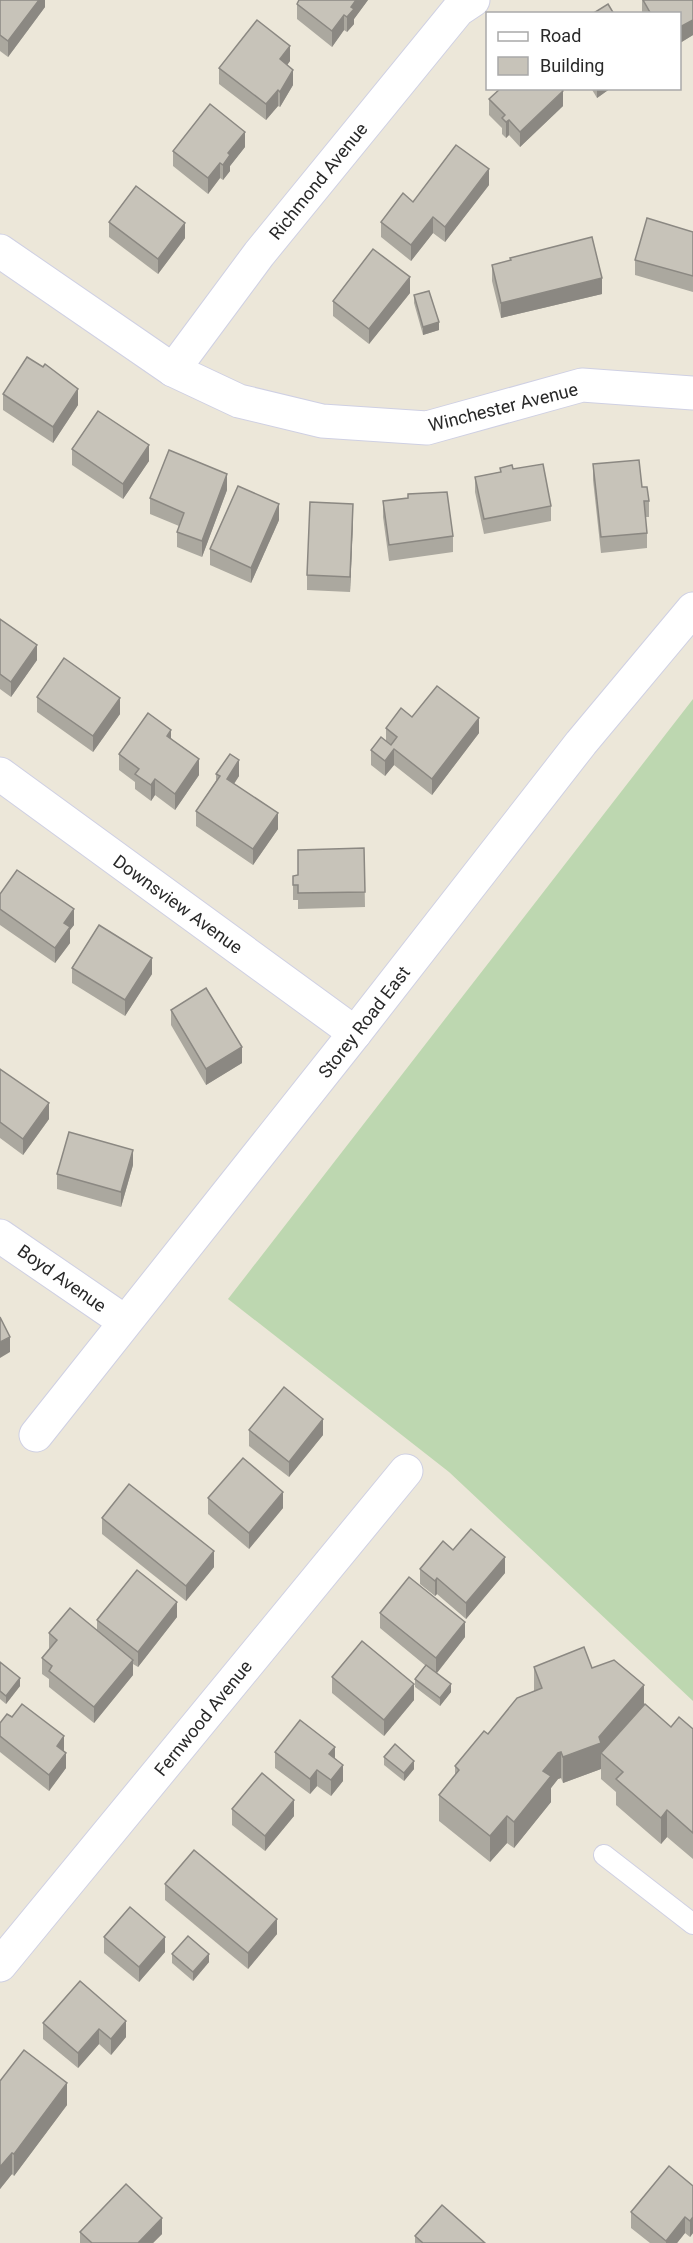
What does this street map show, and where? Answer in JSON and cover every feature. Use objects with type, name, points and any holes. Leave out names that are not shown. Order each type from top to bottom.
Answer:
[{"type":"street","name":"Richmond Avenue","points":[[172,370],[273,236],[458,10],[473,0]]},
{"type":"street","name":"Winchester Avenue","points":[[0,251],[172,370],[239,401],[322,421],[427,428],[582,385],[693,393]]},
{"type":"street","name":"Storey Road East","points":[[36,1435],[124,1321],[355,1033],[580,743],[693,609]]},
{"type":"street","name":"Downsview Avenue","points":[[0,774],[355,1033]]},
{"type":"street","name":"Boyd Avenue","points":[[0,1236],[124,1321]]},
{"type":"street","name":"Fernwood Avenue","points":[[0,1965],[406,1471]]},
{"type":"lane","points":[[604,1855],[693,1924]]},
{"type":"green space","points":[[693,699],[693,1701],[449,1472],[228,1299]]},
{"type":"building","points":[[0,0],[39,0],[8,41],[0,35]]},
{"type":"building","points":[[299,0],[356,0],[351,7],[354,9],[347,17],[344,15],[332,31],[297,4]]},
{"type":"building","points":[[643,0],[693,0],[693,20],[681,26],[681,12],[650,12]]},
{"type":"building","points":[[608,4],[613,12],[595,12]]},
{"type":"building","points":[[257,20],[290,46],[280,59],[293,70],[280,92],[278,90],[266,104],[219,68]]},
{"type":"building","points":[[499,90],[563,91],[520,132],[509,120],[506,122],[502,118],[505,115],[489,99]]},
{"type":"building","points":[[210,104],[245,132],[228,153],[230,155],[223,165],[220,163],[208,178],[173,151]]},
{"type":"building","points":[[456,145],[489,169],[445,227],[433,217],[411,245],[381,222],[403,193],[413,202]]},
{"type":"building","points":[[136,186],[185,223],[158,259],[109,222]]},
{"type":"building","points":[[647,218],[693,232],[693,276],[635,260]]},
{"type":"building","points":[[592,237],[602,278],[501,303],[492,265],[511,260],[510,258]]},
{"type":"building","points":[[373,249],[410,277],[369,329],[333,301]]},
{"type":"building","points":[[429,291],[439,322],[423,327],[414,295]]},
{"type":"building","points":[[27,357],[43,367],[45,364],[78,389],[53,427],[3,394]]},
{"type":"building","points":[[98,411],[149,445],[123,484],[72,449]]},
{"type":"building","points":[[169,450],[227,474],[202,541],[177,532],[184,513],[150,498]]},
{"type":"building","points":[[639,460],[642,487],[647,487],[649,501],[644,501],[647,533],[601,537],[593,464]]},
{"type":"building","points":[[543,464],[551,506],[484,519],[475,477],[501,472],[500,468],[512,465],[513,469]]},
{"type":"building","points":[[238,486],[279,504],[251,568],[210,549]]},
{"type":"building","points":[[447,492],[453,536],[389,545],[383,501],[408,498],[408,494]]},
{"type":"building","points":[[310,502],[353,504],[350,577],[307,575]]},
{"type":"building","points":[[0,619],[37,645],[11,682],[0,674]]},
{"type":"building","points":[[64,658],[120,698],[93,736],[37,697]]},
{"type":"building","points":[[437,686],[479,718],[432,779],[394,749],[385,761],[371,750],[381,737],[391,745],[397,737],[386,728],[401,708],[412,717]]},
{"type":"building","points":[[148,713],[171,730],[167,736],[199,759],[175,794],[155,779],[151,785],[135,774],[139,769],[119,754]]},
{"type":"building","points":[[230,754],[239,760],[227,779],[278,813],[253,849],[196,811],[220,776],[216,774]]},
{"type":"building","points":[[364,848],[365,892],[298,893],[298,885],[293,885],[293,876],[298,875],[298,850]]},
{"type":"building","points":[[17,870],[74,909],[64,923],[70,927],[55,948],[0,909],[0,894]]},
{"type":"building","points":[[99,925],[152,958],[125,1000],[72,968]]},
{"type":"building","points":[[206,988],[242,1047],[206,1069],[171,1010]]},
{"type":"building","points":[[0,1069],[49,1103],[23,1139],[0,1122]]},
{"type":"building","points":[[69,1132],[133,1150],[121,1192],[57,1174]]},
{"type":"building","points":[[0,1317],[10,1337],[0,1342]]},
{"type":"building","points":[[284,1387],[323,1419],[289,1462],[249,1430]]},
{"type":"building","points":[[243,1458],[283,1492],[249,1533],[208,1498]]},
{"type":"building","points":[[129,1484],[214,1551],[186,1586],[102,1518]]},
{"type":"building","points":[[471,1529],[505,1557],[466,1603],[437,1578],[435,1581],[420,1569],[443,1541],[453,1550]]},
{"type":"building","points":[[137,1570],[177,1602],[138,1652],[97,1620]]},
{"type":"building","points":[[409,1577],[465,1622],[436,1658],[380,1613]]},
{"type":"building","points":[[70,1608],[133,1660],[94,1707],[49,1671],[52,1666],[42,1658],[57,1640],[49,1633]]},
{"type":"building","points":[[362,1641],[414,1684],[384,1720],[332,1677]]},
{"type":"building","points":[[584,1647],[592,1668],[614,1660],[644,1685],[599,1737],[601,1743],[563,1757],[561,1752],[558,1753],[543,1771],[551,1776],[514,1822],[507,1816],[490,1836],[439,1795],[459,1770],[455,1766],[484,1731],[488,1734],[517,1698],[542,1688],[534,1667]]},
{"type":"building","points":[[0,1662],[20,1678],[6,1696],[0,1691]]},
{"type":"building","points":[[426,1665],[451,1684],[440,1698],[415,1679]]},
{"type":"building","points":[[22,1704],[64,1736],[57,1746],[66,1753],[49,1775],[0,1736],[0,1723],[7,1714],[12,1717]]},
{"type":"building","points":[[645,1704],[671,1727],[679,1717],[693,1729],[693,1833],[667,1810],[661,1818],[616,1779],[623,1772],[601,1753]]},
{"type":"building","points":[[300,1720],[335,1747],[329,1754],[343,1765],[331,1780],[317,1770],[310,1779],[275,1752]]},
{"type":"building","points":[[395,1744],[414,1761],[404,1773],[384,1757]]},
{"type":"building","points":[[262,1773],[294,1800],[265,1836],[232,1809]]},
{"type":"building","points":[[194,1850],[277,1919],[248,1953],[165,1884]]},
{"type":"building","points":[[130,1907],[165,1937],[139,1967],[104,1937]]},
{"type":"building","points":[[188,1936],[209,1954],[193,1972],[172,1954]]},
{"type":"building","points":[[80,1981],[126,2021],[111,2039],[99,2029],[78,2053],[43,2023]]},
{"type":"building","points":[[24,2050],[67,2083],[14,2154],[12,2153],[0,2167],[0,2081]]},
{"type":"building","points":[[669,2166],[693,2186],[693,2217],[690,2221],[685,2217],[666,2241],[631,2212]]},
{"type":"building","points":[[126,2184],[162,2218],[138,2243],[92,2243],[80,2232]]},
{"type":"building","points":[[442,2205],[485,2243],[423,2243],[415,2236]]}]
